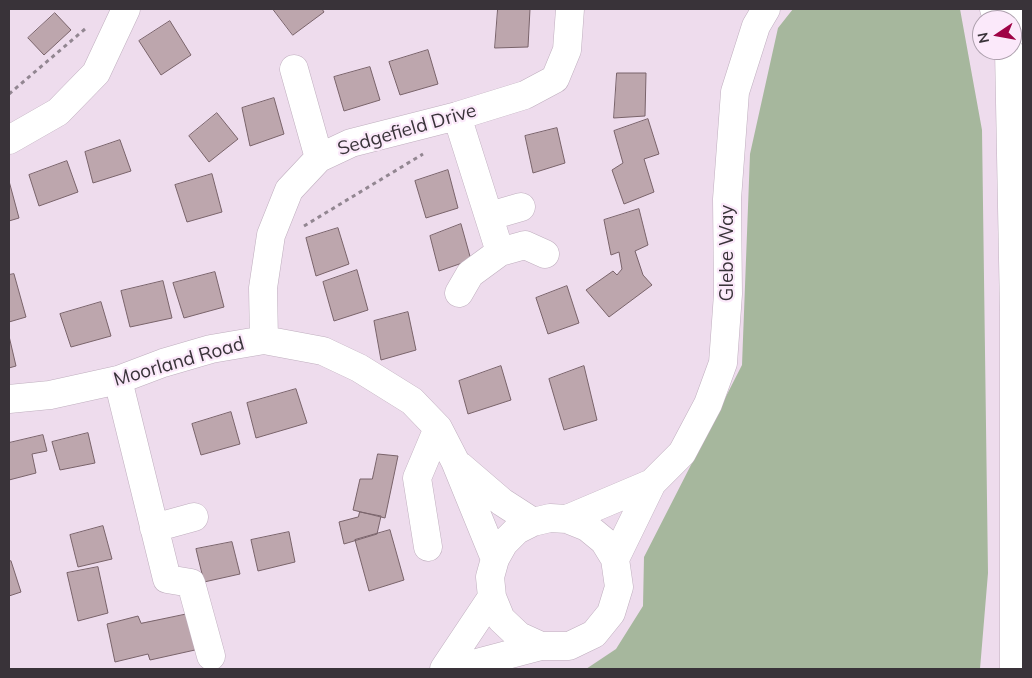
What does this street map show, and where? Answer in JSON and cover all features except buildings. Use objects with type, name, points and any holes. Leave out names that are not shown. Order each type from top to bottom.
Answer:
[{"type":"street","points":[[9,140],[58,112],[96,74],[125,9]]},
{"type":"street","name":"Sedgefield Drive","points":[[264,340],[262,288],[271,235],[289,190],[319,158],[351,144],[457,116],[525,95],[555,79],[567,50],[570,9]]},
{"type":"street","name":"Glebe Way","points":[[615,559],[652,483],[682,453],[708,404],[723,363],[728,294],[727,199],[735,92],[756,26],[766,9]]},
{"type":"street","points":[[1012,60],[1014,311],[1018,380],[1014,669]]},
{"type":"street","points":[[294,69],[319,158]]},
{"type":"street","points":[[457,116],[500,252]]},
{"type":"street","points":[[490,216],[522,207]]},
{"type":"street","points":[[459,293],[470,274],[500,252],[525,245],[545,254]]},
{"type":"street","name":"Moorland Road","points":[[9,399],[50,395],[118,380],[163,363],[203,351],[264,340],[323,352],[359,368],[412,401],[438,428],[456,462],[495,559]]},
{"type":"street","points":[[118,380],[167,579],[191,583],[211,656]]},
{"type":"street","points":[[428,547],[417,478],[438,428]]},
{"type":"street","name":"Moorland Road","points":[[456,462],[502,502],[533,522]]},
{"type":"street","name":"Glebe Way","points":[[567,519],[652,483]]},
{"type":"street","points":[[154,528],[194,517]]},
{"type":"street","points":[[454,669],[541,646],[569,646],[594,634],[611,613],[619,587],[615,559],[604,541],[587,527],[567,519],[550,518],[533,522],[517,530],[504,543],[495,559],[490,578],[492,597],[501,619],[519,636],[541,646]]},
{"type":"street","points":[[444,669],[492,597]]},
{"type":"path","points":[[9,94],[87,28]]},
{"type":"path","points":[[301,228],[426,152]]},
{"type":"green space","points":[[793,9],[960,9],[982,130],[988,573],[980,669],[586,669],[616,649],[643,606],[644,557],[742,365],[750,154],[778,28]]}]
